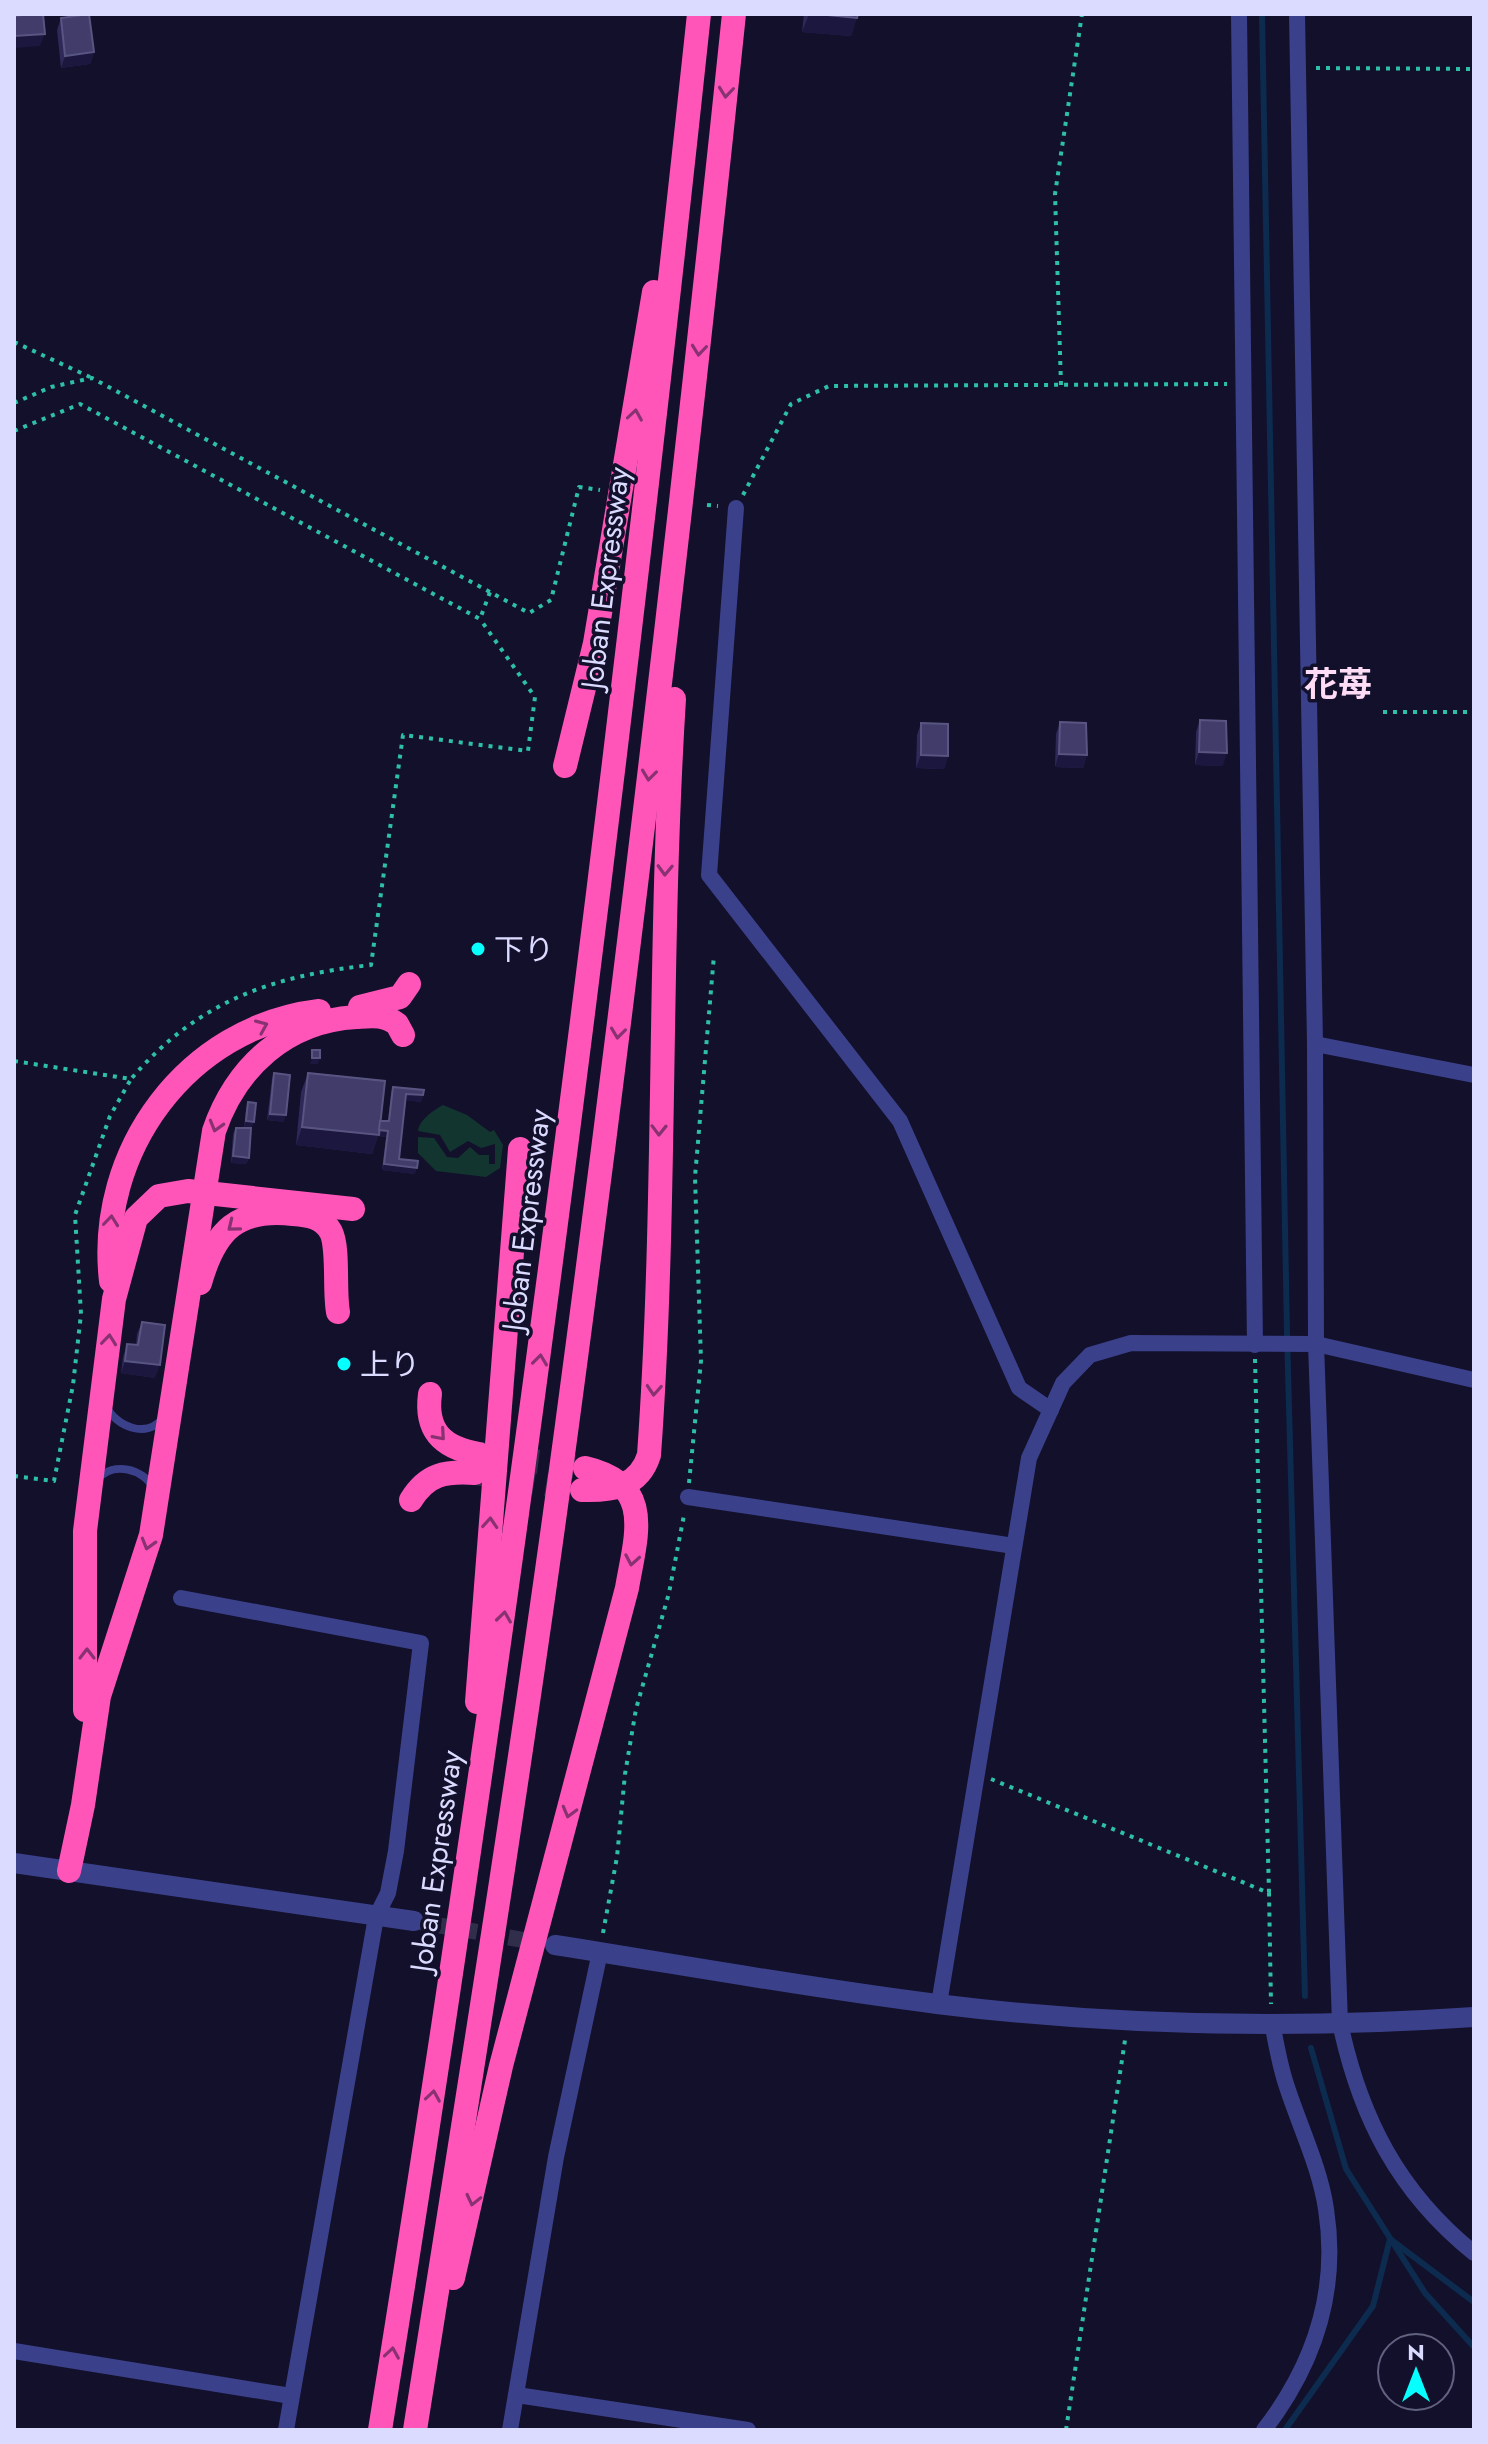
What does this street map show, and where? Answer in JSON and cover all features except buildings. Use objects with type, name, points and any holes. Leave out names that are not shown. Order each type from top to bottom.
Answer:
[{"type":"highway","points":[[565,766],[595,643],[615,537],[654,291],[676,111],[699,14]]},
{"type":"highway","name":"Joban Expressway","points":[[380,2430],[462,1908],[532,1424],[593,954],[699,14]]},
{"type":"highway","points":[[415,2430],[497,1913],[567,1430],[691,429],[734,14]]},
{"type":"highway","points":[[623,1486],[645,1468],[649,1455],[657,1344],[664,905],[691,429]]},
{"type":"highway","points":[[114,1299],[108,1253],[117,1182],[150,1113],[174,1085],[211,1053],[268,1023],[304,1012],[387,1003],[400,997],[409,984]]},
{"type":"highway","points":[[69,1871],[83,1805],[99,1696],[151,1535],[214,1131],[223,1105],[238,1079],[274,1044],[297,1031],[343,1018],[389,1018],[403,1035]]},
{"type":"highway","points":[[462,1908],[520,1149]]},
{"type":"highway","points":[[69,1871],[72,1801],[87,1692],[85,1531],[114,1299],[127,1241],[142,1210],[170,1192],[204,1191],[353,1209]]},
{"type":"highway","points":[[186,1317],[222,1235],[249,1214],[272,1211],[316,1218],[330,1230],[335,1251],[333,1284],[338,1312]]},
{"type":"highway","points":[[411,1500],[429,1478],[477,1464],[436,1435],[430,1422],[430,1394]]},
{"type":"highway","points":[[415,2430],[472,2202],[501,2066],[627,1588],[637,1528],[632,1498],[623,1486],[601,1472],[584,1479]]},
{"type":"street","points":[[1239,14],[1246,384],[1255,1345]]},
{"type":"street","points":[[1297,14],[1315,1044],[1316,1344],[1340,2023],[1352,2079],[1368,2120],[1390,2159],[1452,2236],[1474,2253]]},
{"type":"street","points":[[736,508],[709,875],[900,1121],[1019,1388],[1051,1410]]},
{"type":"street","points":[[1315,1044],[1474,1075]]},
{"type":"street","points":[[939,2004],[1029,1458],[1063,1383],[1090,1355],[1131,1343],[1316,1344],[1474,1380]]},
{"type":"street","points":[[688,1497],[1014,1546]]},
{"type":"street","points":[[181,1598],[421,1643],[396,1851],[388,1893],[376,1917],[286,2430]]},
{"type":"street","points":[[14,1863],[414,1921]]},
{"type":"street","points":[[555,1945],[939,2004],[1128,2018],[1272,2022],[1340,2023],[1474,2017]]},
{"type":"street","points":[[510,2430],[556,2157],[600,1952]]},
{"type":"street","points":[[1264,2430],[1282,2407],[1315,2348],[1330,2279],[1326,2208],[1285,2084],[1272,2022]]},
{"type":"street","points":[[14,2351],[291,2396]]},
{"type":"street","points":[[517,2395],[748,2430]]},
{"type":"lane","points":[[103,1396],[108,1411],[127,1428],[143,1429],[158,1424],[171,1407]]},
{"type":"lane","points":[[90,1489],[103,1473],[131,1470],[146,1476],[156,1500]]},
{"type":"path","points":[[1061,385],[1055,194],[1082,14]]},
{"type":"path","points":[[1298,68],[1474,69]]},
{"type":"path","points":[[14,342],[92,378],[529,613],[551,600],[579,487],[604,490]]},
{"type":"path","points":[[14,403],[51,387],[92,378]]},
{"type":"path","points":[[707,505],[736,508],[791,404],[829,386],[1246,384]]},
{"type":"path","points":[[14,431],[80,404],[480,619],[535,697],[528,751],[403,735],[371,965],[301,974],[230,1000],[171,1037],[131,1079],[110,1116],[75,1215],[81,1314],[73,1385],[54,1481],[14,1476]]},
{"type":"path","points":[[480,619],[490,592]]},
{"type":"path","points":[[1383,712],[1474,712]]},
{"type":"path","points":[[14,1061],[131,1079]]},
{"type":"path","points":[[1255,1345],[1272,2022]]},
{"type":"path","points":[[975,1772],[1269,1893]]},
{"type":"path","points":[[1066,2430],[1128,2018]]},
{"type":"green space","points":[[443,1105],[467,1115],[490,1132],[494,1130],[503,1145],[500,1168],[486,1177],[436,1171],[418,1153],[418,1137],[434,1138],[447,1157],[458,1158],[470,1147],[479,1155],[489,1155],[489,1164],[495,1164],[495,1144],[481,1148],[468,1141],[450,1152],[440,1135],[418,1131],[424,1119]]},
{"type":"waterway","points":[[1262,14],[1287,1333],[1305,1996]]},
{"type":"waterway","points":[[1311,2048],[1346,2169],[1425,2293],[1474,2347]]},
{"type":"waterway","points":[[1285,2430],[1373,2306],[1390,2239],[1474,2302]]},
{"type":"tunnel","points":[[479,1454],[579,1467]]},
{"type":"tunnel","points":[[475,1473],[580,1490]]},
{"type":"tunnel","points":[[414,1921],[541,1943]]},
{"type":"place","name":"下り","points":[[478,949]]},
{"type":"place","name":"上り","points":[[344,1364]]},
{"type":"district","name":"花苺","points":[[1338,684]]}]
